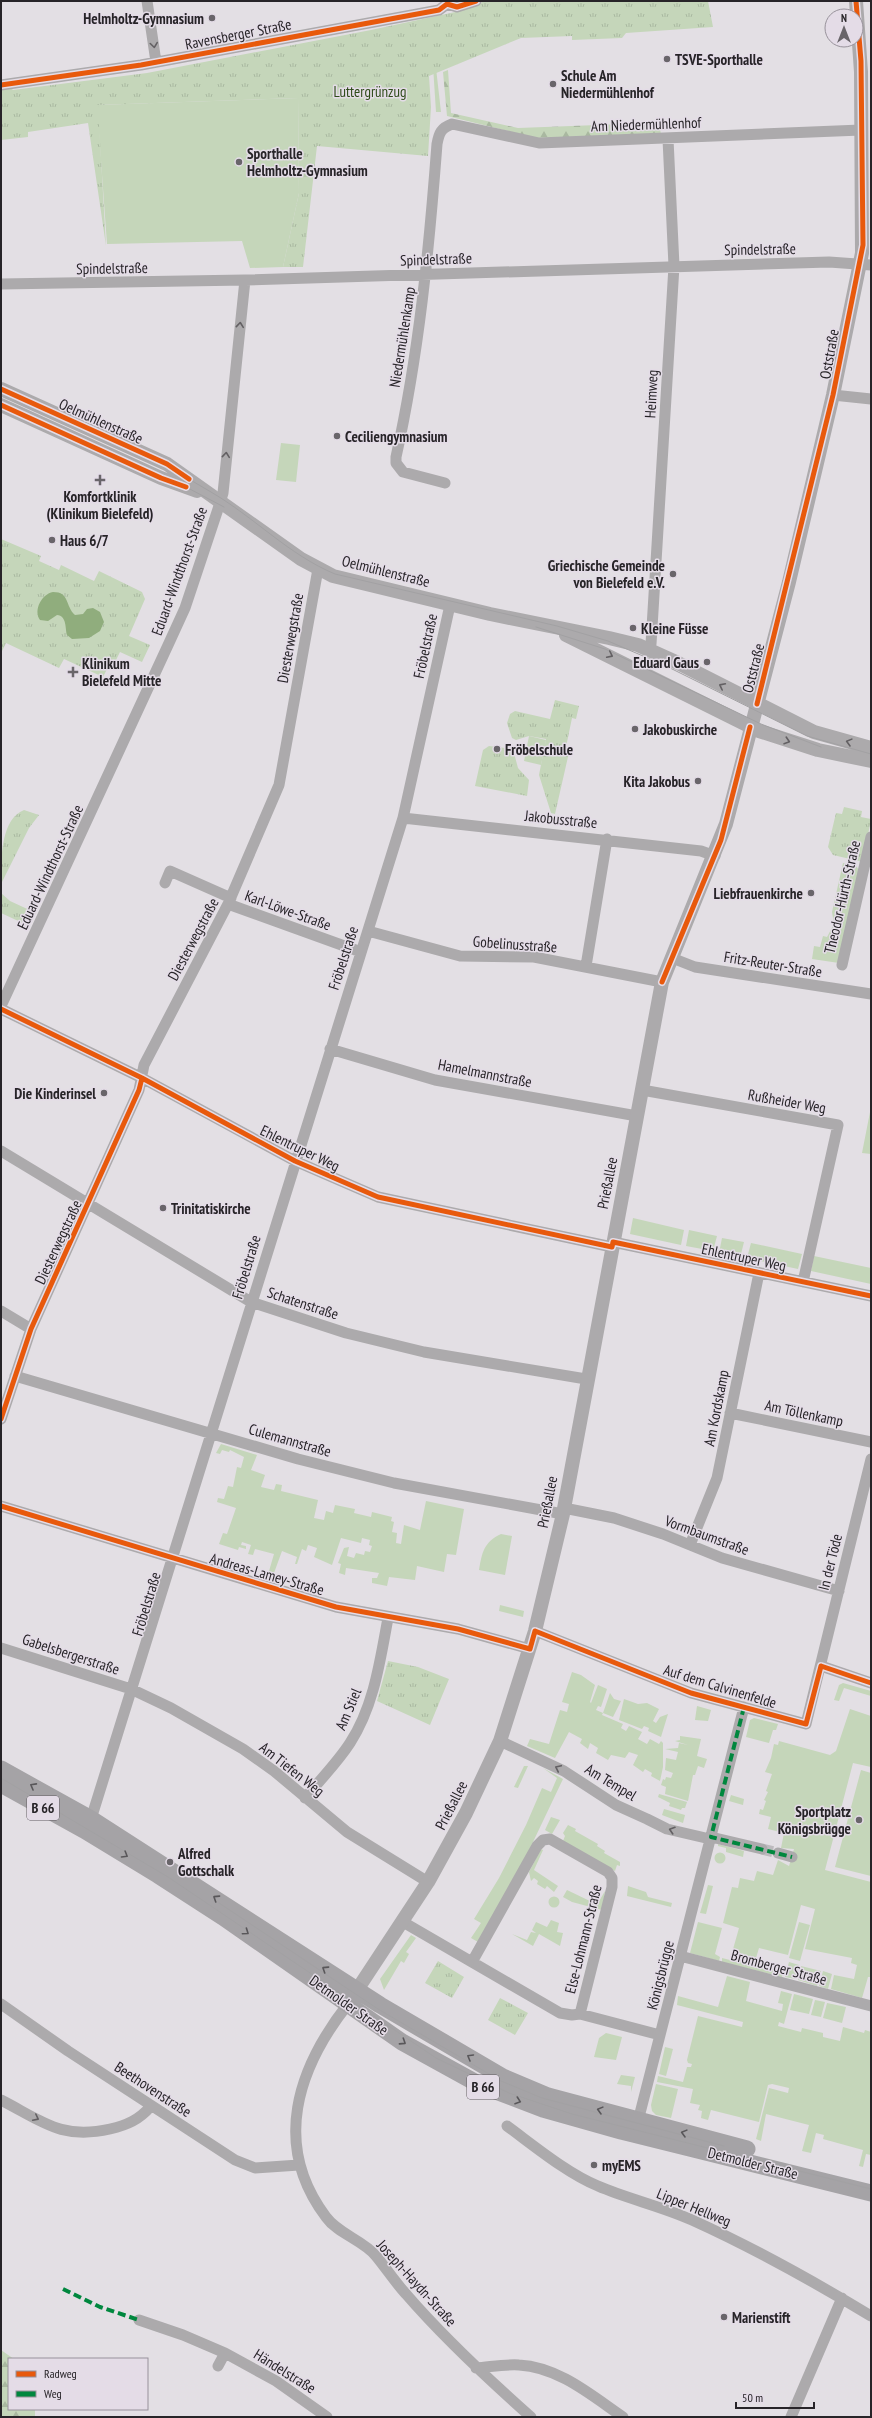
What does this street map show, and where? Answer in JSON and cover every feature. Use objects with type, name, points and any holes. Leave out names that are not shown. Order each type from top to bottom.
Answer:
[{"type":"main road","name":"Detmolder Straße","points":[[1,1769],[353,1997],[520,2086],[636,2128],[871,2193]]},
{"type":"main road","name":"Detmolder Straße","points":[[1,1784],[88,1825]]},
{"type":"main road","name":"Detmolder Straße","points":[[636,2128],[871,2181]]},
{"type":"street","points":[[147,1],[156,62]]},
{"type":"street","name":"Ravensberger Straße","points":[[1,85],[69,77],[156,62],[439,10],[447,3],[457,7],[476,1]]},
{"type":"street","name":"Oststraße","points":[[662,982],[724,831],[757,704],[865,265],[863,245],[860,61],[856,1]]},
{"type":"street","name":"Am Niedermühlenhof","points":[[439,134],[444,127],[452,124],[539,143],[668,139],[861,130]]},
{"type":"street","name":"Niedermühlenkamp","points":[[439,134],[427,274],[407,409],[396,463],[403,472],[445,483]]},
{"type":"street","name":"Heimweg","points":[[648,649],[650,644],[674,266],[668,139]]},
{"type":"street","name":"Spindelstraße","points":[[1,284],[245,280],[828,262],[865,265]]},
{"type":"street","name":"Eduard-Windthorst-Straße","points":[[1,1006],[185,608],[221,501],[245,280]]},
{"type":"street","name":"Oelmühlenstraße","points":[[1,389],[167,464],[318,569],[349,581],[539,625],[609,638],[648,649],[814,732],[871,748]]},
{"type":"street","points":[[833,394],[871,399]]},
{"type":"street","name":"Oelmühlenstraße","points":[[1,405],[161,478],[221,501]]},
{"type":"street","name":"Diesterwegstraße","points":[[1,1419],[31,1329],[139,1090],[144,1065],[230,901],[279,785],[318,569]]},
{"type":"street","name":"Fröbelstraße","points":[[88,1825],[403,818],[450,605]]},
{"type":"street","name":"Oelmühlenstraße","points":[[539,625],[574,638],[750,727],[789,742],[871,761]]},
{"type":"street","name":"Jakobusstraße","points":[[403,818],[607,839],[701,851],[715,856]]},
{"type":"street","name":"Theodor-Hürth-Straße","points":[[842,965],[871,837]]},
{"type":"street","points":[[586,966],[607,839]]},
{"type":"street","name":"Karl-Löwe-Straße","points":[[165,883],[170,870],[230,901],[361,952]]},
{"type":"street","name":"Gobelinusstraße","points":[[368,932],[460,956],[534,957],[662,982]]},
{"type":"street","name":"Fritz-Reuter-Straße","points":[[672,958],[695,967],[871,994]]},
{"type":"street","name":"Prießallee","points":[[353,1997],[428,1882],[466,1813],[500,1741],[530,1649],[563,1511],[586,1379],[662,982]]},
{"type":"street","name":"Ehlentruper Weg","points":[[1,1009],[142,1078],[295,1161],[378,1197],[871,1296]]},
{"type":"street","name":"Hamelmannstraße","points":[[330,1050],[435,1080],[637,1116]]},
{"type":"street","name":"Rußheider Weg","points":[[642,1090],[838,1125],[803,1282]]},
{"type":"street","name":"Schatenstraße","points":[[1,1151],[251,1302],[346,1333],[424,1352],[586,1379]]},
{"type":"street","name":"Am Kordskamp","points":[[690,1545],[717,1478],[759,1273]]},
{"type":"street","points":[[1,1311],[31,1329]]},
{"type":"street","name":"Culemannstraße","points":[[15,1376],[298,1459],[394,1483],[563,1511]]},
{"type":"street","name":"Am Töllenkamp","points":[[730,1412],[871,1442]]},
{"type":"street","name":"In der Töde","points":[[820,1669],[871,1459]]},
{"type":"street","name":"Andreas-Lamey-Straße","points":[[1,1506],[172,1559],[336,1607],[388,1618],[458,1629],[530,1649]]},
{"type":"street","name":"Vormbaumstraße","points":[[563,1511],[614,1518],[768,1572],[839,1591]]},
{"type":"street","name":"Am Stiel","points":[[305,1798],[340,1757],[363,1719],[378,1674],[388,1618]]},
{"type":"street","name":"Auf dem Calvinenfelde","points":[[535,1631],[691,1693],[806,1724],[820,1669]]},
{"type":"street","name":"Gabelsbergerstraße","points":[[1,1648],[131,1689]]},
{"type":"street","points":[[820,1669],[871,1682]]},
{"type":"street","name":"Am Tiefen Weg","points":[[131,1689],[171,1708],[243,1749],[274,1771],[347,1832],[428,1882]]},
{"type":"street","name":"Königsbrügge","points":[[636,2128],[744,1707]]},
{"type":"street","name":"Am Tempel","points":[[500,1741],[564,1771],[616,1805],[647,1820],[679,1832],[710,1838]]},
{"type":"street","points":[[710,1838],[762,1849]]},
{"type":"street","name":"Else-Lohmann-Straße","points":[[472,1962],[537,1846],[543,1840],[550,1839],[608,1872],[612,1878],[612,1887],[580,2014]]},
{"type":"street","points":[[778,1853],[792,1857]]},
{"type":"street","name":"Else-Lohmann-Straße","points":[[403,1922],[560,2013],[572,2015],[580,2014],[660,2035]]},
{"type":"street","name":"Bromberger Straße","points":[[680,1956],[871,2006]]},
{"type":"street","name":"Joseph-Haydn-Straße","points":[[353,1997],[316,2050],[300,2090],[297,2139],[299,2165],[309,2191],[327,2219],[375,2254],[406,2294],[476,2368],[531,2417]]},
{"type":"street","name":"Beethovenstraße","points":[[1,2004],[151,2106],[235,2160],[256,2168],[299,2165]]},
{"type":"street","points":[[1,2100],[58,2130],[75,2134],[95,2133],[124,2126],[141,2117],[151,2106]]},
{"type":"street","name":"Lipper Hellweg","points":[[507,2126],[537,2149],[597,2186],[690,2219],[774,2259],[871,2316]]},
{"type":"street","points":[[791,2417],[842,2298]]},
{"type":"street","name":"Händelstraße","points":[[139,2320],[183,2335],[225,2353],[276,2381],[327,2417]]},
{"type":"street","points":[[218,2366],[225,2353]]},
{"type":"street","points":[[476,2368],[519,2365],[536,2367],[558,2375],[623,2417]]},
{"type":"green space","name":"Luttergrünzug","points":[[485,1],[708,1],[713,27],[626,33],[622,38],[572,40],[572,36],[521,38],[429,76],[431,107],[428,156],[317,146],[303,267],[283,267],[299,193],[298,98],[98,105],[106,246],[88,123],[28,132],[28,137],[1,140],[1,88],[10,87],[13,90],[147,73],[371,30],[460,11]]},
{"type":"green space","points":[[433,66],[436,68],[441,112],[436,112]]},
{"type":"green space","points":[[448,70],[451,113],[518,128],[651,123],[660,129],[661,134],[540,139],[447,116],[443,72]]},
{"type":"green space","points":[[298,98],[299,193],[283,267],[250,268],[242,241],[107,244],[97,105]]},
{"type":"green space","points":[[281,443],[300,445],[296,482],[276,480]]},
{"type":"green space","points":[[1,539],[41,556],[39,561],[59,570],[61,565],[94,581],[99,571],[142,592],[145,599],[129,636],[150,645],[142,662],[120,652],[113,666],[109,665],[103,677],[64,659],[59,668],[6,643],[1,653]]},
{"type":"green space","points":[[555,700],[579,706],[576,719],[572,718],[566,747],[570,748],[555,814],[551,813],[539,775],[546,739],[529,736],[516,740],[512,738],[507,723],[510,714],[515,711],[550,719]]},
{"type":"green space","points":[[529,736],[546,740],[541,765],[524,761]]},
{"type":"green space","points":[[489,746],[505,748],[514,753],[518,768],[529,780],[527,796],[475,786],[483,750]]},
{"type":"green space","points":[[844,807],[862,811],[861,817],[871,819],[863,862],[833,855],[828,847],[836,813],[842,814]]},
{"type":"green space","points":[[24,810],[39,815],[29,828],[1,884],[2,853],[6,832],[10,822],[16,815]]},
{"type":"green space","points":[[843,863],[856,866],[859,870],[839,963],[812,959],[814,946],[820,947],[823,936],[827,937],[834,924],[832,912]]},
{"type":"green space","points":[[1,893],[10,901],[36,913],[29,926],[1,913]]},
{"type":"green space","points":[[871,1107],[871,1154],[862,1153]]},
{"type":"green space","points":[[633,1218],[684,1230],[681,1245],[630,1234]]},
{"type":"green space","points":[[689,1230],[717,1236],[713,1251],[686,1246]]},
{"type":"green space","points":[[722,1238],[744,1242],[740,1258],[719,1253]]},
{"type":"green space","points":[[751,1243],[802,1254],[798,1269],[747,1258]]},
{"type":"green space","points":[[814,1256],[871,1268],[871,1284],[811,1271]]},
{"type":"green space","points":[[221,1444],[257,1455],[251,1470],[265,1475],[261,1487],[274,1490],[276,1484],[282,1485],[281,1491],[318,1500],[314,1518],[324,1520],[326,1511],[333,1513],[335,1505],[355,1509],[354,1513],[371,1517],[372,1512],[392,1517],[391,1521],[394,1522],[392,1532],[397,1533],[396,1543],[401,1544],[404,1525],[420,1530],[426,1501],[464,1509],[456,1555],[447,1554],[444,1572],[417,1566],[415,1580],[389,1577],[387,1586],[372,1583],[372,1578],[377,1578],[379,1573],[346,1568],[345,1575],[339,1573],[341,1564],[338,1563],[344,1548],[349,1547],[347,1556],[354,1558],[356,1553],[364,1555],[365,1551],[370,1552],[372,1546],[369,1545],[370,1540],[362,1538],[361,1543],[341,1538],[332,1565],[314,1557],[317,1548],[308,1545],[306,1551],[302,1549],[297,1564],[295,1564],[297,1557],[282,1551],[274,1573],[281,1576],[279,1581],[267,1578],[274,1554],[255,1549],[253,1555],[248,1554],[251,1545],[242,1542],[241,1545],[246,1546],[246,1549],[239,1547],[238,1550],[219,1544],[223,1533],[227,1534],[236,1508],[217,1502],[218,1498],[224,1499],[228,1486],[233,1487],[237,1467],[241,1468],[244,1457],[230,1450],[229,1452],[222,1450],[220,1454],[216,1453]]},
{"type":"green space","points":[[501,1534],[512,1536],[505,1575],[479,1570],[481,1558],[487,1544]]},
{"type":"green space","points":[[500,1605],[524,1611],[523,1617],[499,1611]]},
{"type":"green space","points":[[388,1661],[418,1667],[449,1679],[430,1725],[377,1701]]},
{"type":"green space","points":[[572,1672],[581,1675],[595,1685],[591,1703],[598,1685],[607,1689],[601,1707],[598,1706],[596,1710],[603,1713],[602,1715],[623,1724],[621,1728],[626,1731],[629,1726],[642,1732],[638,1739],[647,1744],[650,1739],[659,1744],[661,1741],[663,1743],[663,1767],[660,1781],[651,1776],[652,1773],[645,1769],[643,1772],[633,1765],[638,1755],[629,1752],[625,1758],[611,1755],[608,1760],[596,1753],[598,1748],[590,1743],[588,1749],[580,1743],[582,1739],[569,1732],[555,1758],[527,1746],[530,1739],[549,1744],[560,1710],[567,1712],[569,1704],[562,1702]]},
{"type":"green space","points":[[843,1683],[871,1691],[871,1696],[844,1688],[839,1701],[834,1700],[839,1685]]},
{"type":"green space","points":[[610,1693],[614,1699],[621,1701],[613,1717],[603,1713]]},
{"type":"green space","points":[[624,1699],[638,1704],[647,1703],[659,1709],[653,1721],[656,1723],[660,1717],[668,1714],[661,1737],[648,1731],[649,1728],[644,1726],[642,1729],[619,1720]]},
{"type":"green space","points":[[697,1706],[711,1710],[708,1721],[695,1720]]},
{"type":"green space","points":[[850,1709],[871,1716],[871,1767],[853,1763],[825,1870],[871,1882],[871,1977],[868,1977],[862,1998],[831,1989],[834,1975],[854,1979],[857,1965],[851,1963],[852,1958],[805,1949],[815,1909],[801,1905],[788,1955],[759,1948],[756,1958],[758,1959],[757,1965],[784,1971],[782,1977],[722,1962],[722,1958],[730,1960],[739,1928],[723,1923],[732,1887],[738,1888],[740,1878],[754,1881],[757,1871],[773,1875],[778,1860],[789,1866],[794,1849],[781,1848],[784,1833],[768,1829],[771,1817],[759,1814],[760,1809],[763,1810],[766,1801],[764,1800],[768,1792],[766,1791],[772,1774],[765,1772],[771,1758],[774,1744],[778,1745],[779,1741],[830,1755],[836,1751]]},
{"type":"green space","points":[[754,1718],[778,1724],[776,1730],[773,1730],[769,1743],[746,1737],[750,1720]]},
{"type":"green space","points":[[680,1736],[701,1739],[697,1756],[707,1759],[704,1768],[698,1766],[695,1775],[693,1775],[688,1801],[665,1794],[666,1787],[661,1785],[663,1779],[665,1780],[666,1777],[671,1778],[673,1773],[665,1770],[666,1758],[676,1760],[678,1752],[665,1749],[678,1748],[679,1743],[688,1745],[675,1741],[680,1740]]},
{"type":"green space","points":[[524,1766],[528,1766],[518,1788],[514,1787]]},
{"type":"green space","points":[[543,1768],[563,1779],[523,1863],[478,1942],[471,1938],[481,1923],[474,1919],[499,1878],[526,1825],[542,1788],[551,1792],[557,1778]]},
{"type":"green space","name":"Sportplatz Königsbrügge","points":[[861,1770],[871,1773],[871,1876],[835,1867]]},
{"type":"green space","points":[[659,1794],[687,1802],[685,1808],[682,1808],[681,1810],[669,1806],[670,1803],[658,1797]]},
{"type":"green space","points":[[731,1795],[744,1799],[743,1805],[729,1801]]},
{"type":"green space","points":[[664,1809],[685,1815],[683,1823],[662,1815]]},
{"type":"green space","points":[[551,1817],[560,1820],[552,1834],[545,1830]]},
{"type":"green space","points":[[568,1825],[576,1829],[575,1831],[598,1844],[597,1846],[605,1851],[604,1853],[620,1862],[620,1866],[617,1865],[615,1871],[563,1841],[565,1836],[563,1833]]},
{"type":"green space","points":[[718,1844],[744,1851],[743,1857],[726,1852],[726,1848],[718,1846]]},
{"type":"green space","points":[[541,1849],[543,1850],[534,1870],[558,1886],[554,1892],[547,1886],[545,1889],[537,1884],[538,1881],[534,1878],[531,1881],[529,1872]]},
{"type":"green space","points":[[718,1853],[722,1853],[724,1854],[724,1862],[718,1863],[715,1860],[715,1856]]},
{"type":"green space","points":[[708,1885],[713,1886],[706,1914],[700,1913]]},
{"type":"green space","points":[[628,1886],[646,1892],[648,1897],[672,1903],[671,1907],[627,1896]]},
{"type":"green space","points":[[567,1890],[594,1903],[598,1903],[605,1891],[602,1910],[572,1902],[563,1897]]},
{"type":"green space","points":[[552,1897],[556,1897],[558,1898],[558,1906],[552,1907],[549,1904],[549,1900]]},
{"type":"green space","points":[[551,1920],[559,1923],[557,1932],[563,1933],[560,1946],[539,1934],[533,1946],[512,1934],[527,1940],[531,1932],[536,1933],[532,1930],[536,1922],[547,1927]]},
{"type":"green space","points":[[698,1922],[722,1928],[715,1954],[720,1957],[719,1961],[690,1953]]},
{"type":"green space","points":[[799,1922],[810,1925],[800,1961],[789,1958]]},
{"type":"green space","points":[[411,1935],[416,1938],[406,1952],[409,1954],[404,1963],[401,1961],[384,1990],[380,1979]]},
{"type":"green space","points":[[438,1961],[464,1977],[452,1998],[425,1983]]},
{"type":"green space","points":[[789,1962],[799,1965],[795,1979],[785,1977]]},
{"type":"green space","points":[[801,1966],[821,1971],[817,1986],[798,1980]]},
{"type":"green space","points":[[823,1971],[832,1974],[828,1989],[819,1986]]},
{"type":"green space","points":[[727,1976],[750,1982],[746,2001],[782,2011],[783,2004],[778,2003],[781,1991],[792,1994],[784,2024],[779,2022],[778,2026],[801,2032],[802,2028],[823,2033],[823,2037],[840,2041],[843,2027],[864,2033],[865,2030],[871,2032],[871,2155],[866,2154],[863,2167],[859,2166],[863,2150],[823,2139],[824,2135],[816,2133],[811,2153],[802,2151],[809,2125],[766,2114],[761,2141],[756,2139],[769,2088],[788,2093],[789,2088],[772,2084],[768,2085],[759,2122],[711,2110],[708,2120],[701,2118],[702,2111],[698,2110],[700,2105],[690,2103],[693,2089],[657,2082],[658,2076],[683,2082],[687,2067],[691,2067],[692,2064],[688,2063],[687,2060],[698,2016],[742,2027],[743,2022],[677,2005],[678,1996],[718,2007]]},
{"type":"green space","points":[[794,1994],[813,1999],[809,2014],[790,2010]]},
{"type":"green space","points":[[500,1998],[528,2013],[515,2035],[488,2020]]},
{"type":"green space","points":[[815,2000],[825,2002],[821,2017],[811,2015]]},
{"type":"green space","points":[[827,2003],[846,2007],[842,2023],[823,2018]]},
{"type":"green space","points":[[606,2033],[622,2037],[616,2060],[594,2057],[599,2038]]},
{"type":"green space","points":[[665,2047],[673,2049],[666,2076],[659,2074]]},
{"type":"green space","points":[[621,2075],[635,2077],[631,2092],[631,2086],[617,2084]]},
{"type":"green space","points":[[656,2084],[678,2089],[671,2118],[656,2115],[652,2111],[651,2105]]},
{"type":"green space","points":[[1,2350],[13,2358],[8,2358],[8,2410],[35,2410],[35,2417],[1,2417]]},
{"type":"shaded area","points":[[53,592],[62,594],[65,597],[75,615],[83,614],[87,609],[93,608],[100,612],[104,622],[100,631],[89,638],[72,639],[67,635],[64,620],[60,616],[57,615],[48,621],[40,620],[38,616],[38,607],[45,596]]},
{"type":"tunnel","points":[[762,1849],[778,1853]]},
{"type":"tram line","points":[[1,391],[108,438],[186,477],[227,502],[302,557],[335,574],[557,626],[608,641],[664,665],[807,736],[871,754]]},
{"type":"tram line","points":[[1,403],[186,487],[224,507]]},
{"type":"tram line","points":[[536,627],[605,649],[761,724],[821,747]]},
{"type":"tram line","points":[[1,1778],[168,1877],[436,2058],[509,2093],[572,2114],[871,2189]]},
{"type":"tram line","points":[[219,1903],[378,2009],[501,2081],[542,2098],[724,2146]]},
{"type":"marked path","points":[[744,1707],[711,1837],[792,1857]]},
{"type":"marked path","points":[[63,2289],[100,2307],[139,2320]]},
{"type":"cycle path","points":[[1,85],[141,65],[439,10],[447,4],[457,7],[476,1]]},
{"type":"cycle path","points":[[757,704],[833,395],[863,245],[861,61],[856,1]]},
{"type":"cycle path","points":[[1,389],[167,464],[189,479]]},
{"type":"cycle path","points":[[1,405],[161,478],[186,487]]},
{"type":"cycle path","points":[[662,982],[721,840],[750,727]]},
{"type":"cycle path","points":[[1,1009],[142,1078],[295,1161],[378,1197],[612,1247],[613,1242],[871,1296]]},
{"type":"cycle path","points":[[1,1419],[31,1329],[139,1090],[142,1078]]},
{"type":"cycle path","points":[[1,1506],[336,1607],[458,1629],[530,1649],[535,1631],[691,1693],[806,1724],[821,1666],[871,1683]]},
{"type":"place","name":"Helmholtz-Gymnasium","points":[[212,18]]},
{"type":"place","name":"TSVE-Sporthalle","points":[[667,59]]},
{"type":"place","name":"Schule Am Niedermühlenhof","points":[[553,84]]},
{"type":"place","name":"Sporthalle Helmholtz-Gymnasium","points":[[239,162]]},
{"type":"place","name":"Ceciliengymnasium","points":[[337,436]]},
{"type":"place","name":"Komfortklinik (Klinikum Bielefeld)","points":[[100,480]]},
{"type":"place","name":"Haus 6/7","points":[[52,540]]},
{"type":"place","name":"Griechische Gemeinde von Bielefeld e.V.","points":[[673,574]]},
{"type":"place","name":"Kleine Füsse","points":[[633,628]]},
{"type":"place","name":"Eduard Gaus","points":[[707,662]]},
{"type":"place","name":"Klinikum Bielefeld Mitte","points":[[73,672]]},
{"type":"place","name":"Jakobuskirche","points":[[635,729]]},
{"type":"place","name":"Fröbelschule","points":[[497,749]]},
{"type":"place","name":"Kita Jakobus","points":[[698,781]]},
{"type":"place","name":"Liebfrauenkirche","points":[[811,893]]},
{"type":"place","name":"Die Kinderinsel","points":[[104,1093]]},
{"type":"place","name":"Trinitatiskirche","points":[[163,1208]]},
{"type":"place","name":"Sportplatz Königsbrügge","points":[[859,1820]]},
{"type":"place","name":"Alfred Gottschalk","points":[[170,1862]]},
{"type":"place","name":"myEMS","points":[[594,2165]]},
{"type":"place","name":"Marienstift","points":[[724,2317]]}]
